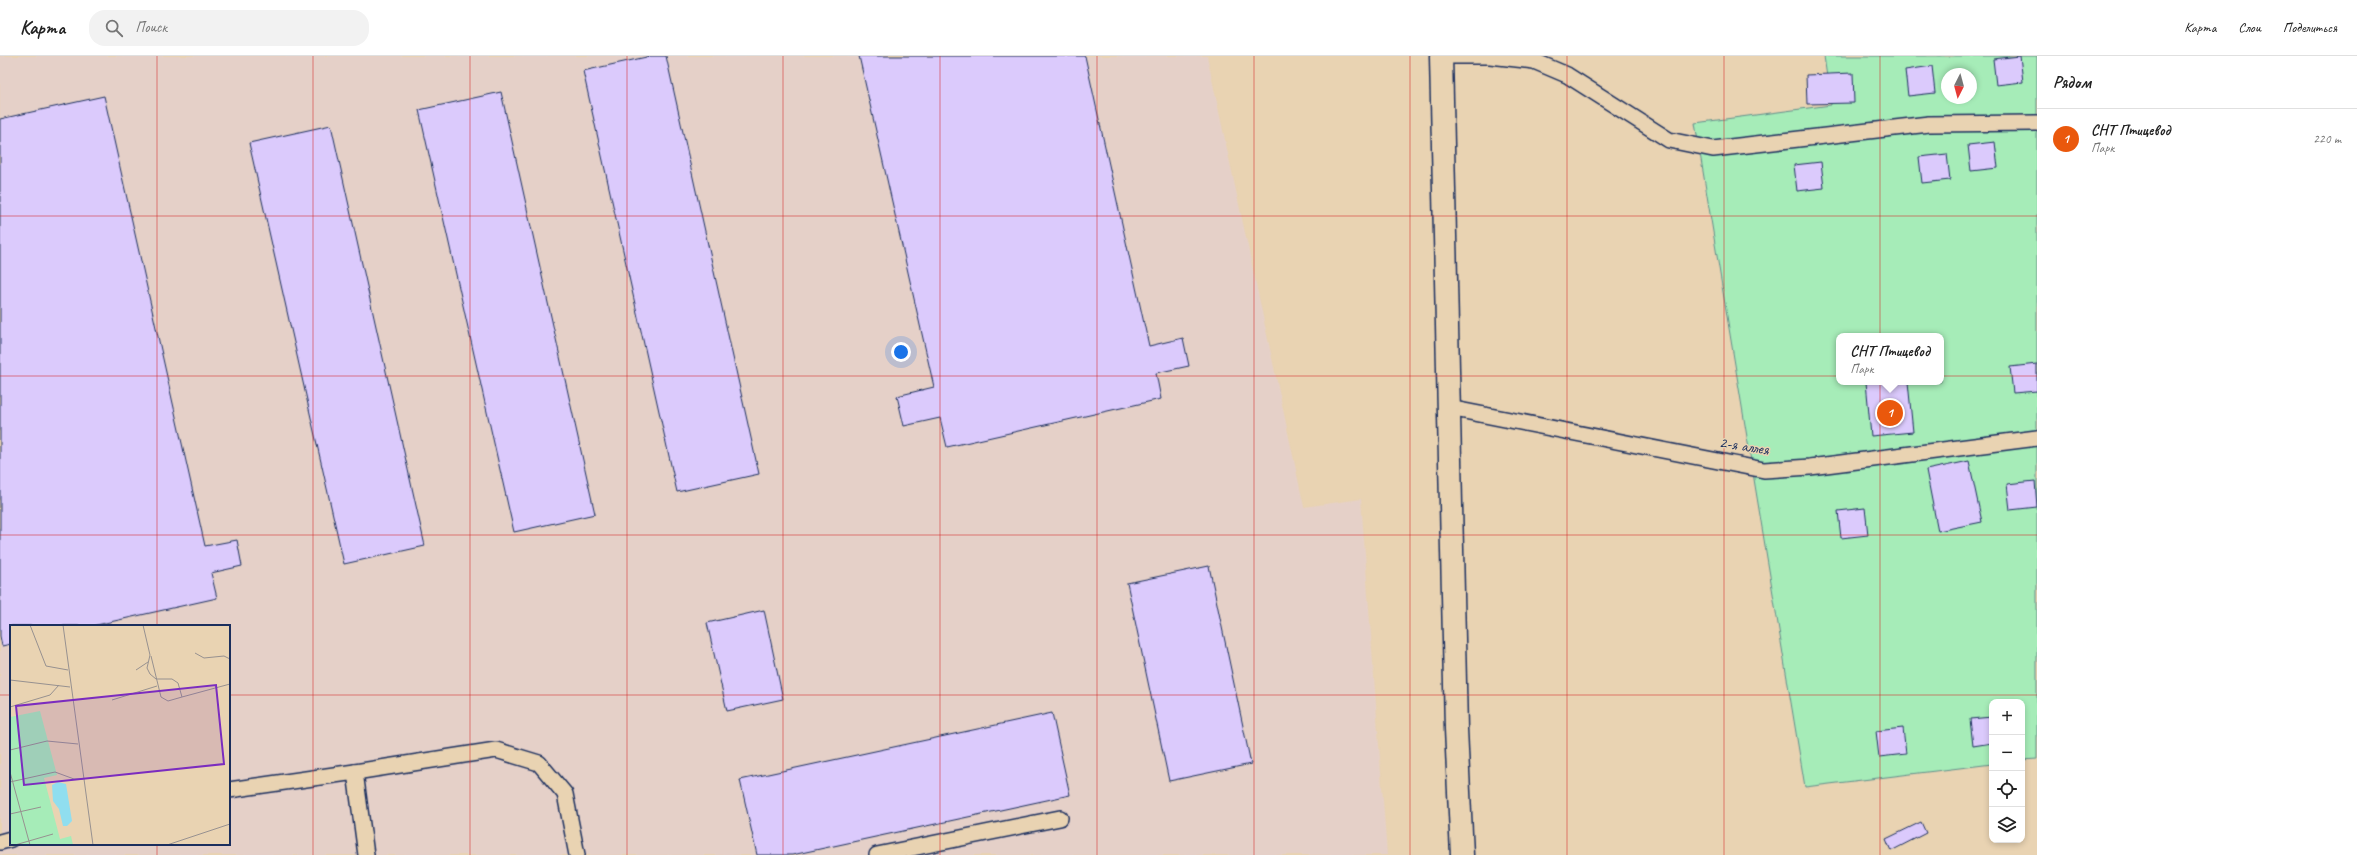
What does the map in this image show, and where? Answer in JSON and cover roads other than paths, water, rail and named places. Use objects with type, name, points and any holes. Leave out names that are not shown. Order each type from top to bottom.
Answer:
[{"type":"street","points":[[1441,56],[1456,729],[1462,855]]},
{"type":"lane","points":[[1452,56],[1490,56],[1534,61],[1567,75],[1669,140],[1713,149],[1929,124],[2037,122]]},
{"type":"lane","name":"2-я аллея","points":[[1449,408],[1764,470],[1810,467],[2037,438]]},
{"type":"lane","points":[[230,790],[496,750],[539,763],[565,794],[577,855]]},
{"type":"lane","points":[[355,772],[366,855]]},
{"type":"lane","points":[[877,855],[1060,818]]},
{"type":"lane","points":[[0,842],[10,839]]},
{"type":"place","name":"СНТ Птицевод","points":[[1890,413]]}]
